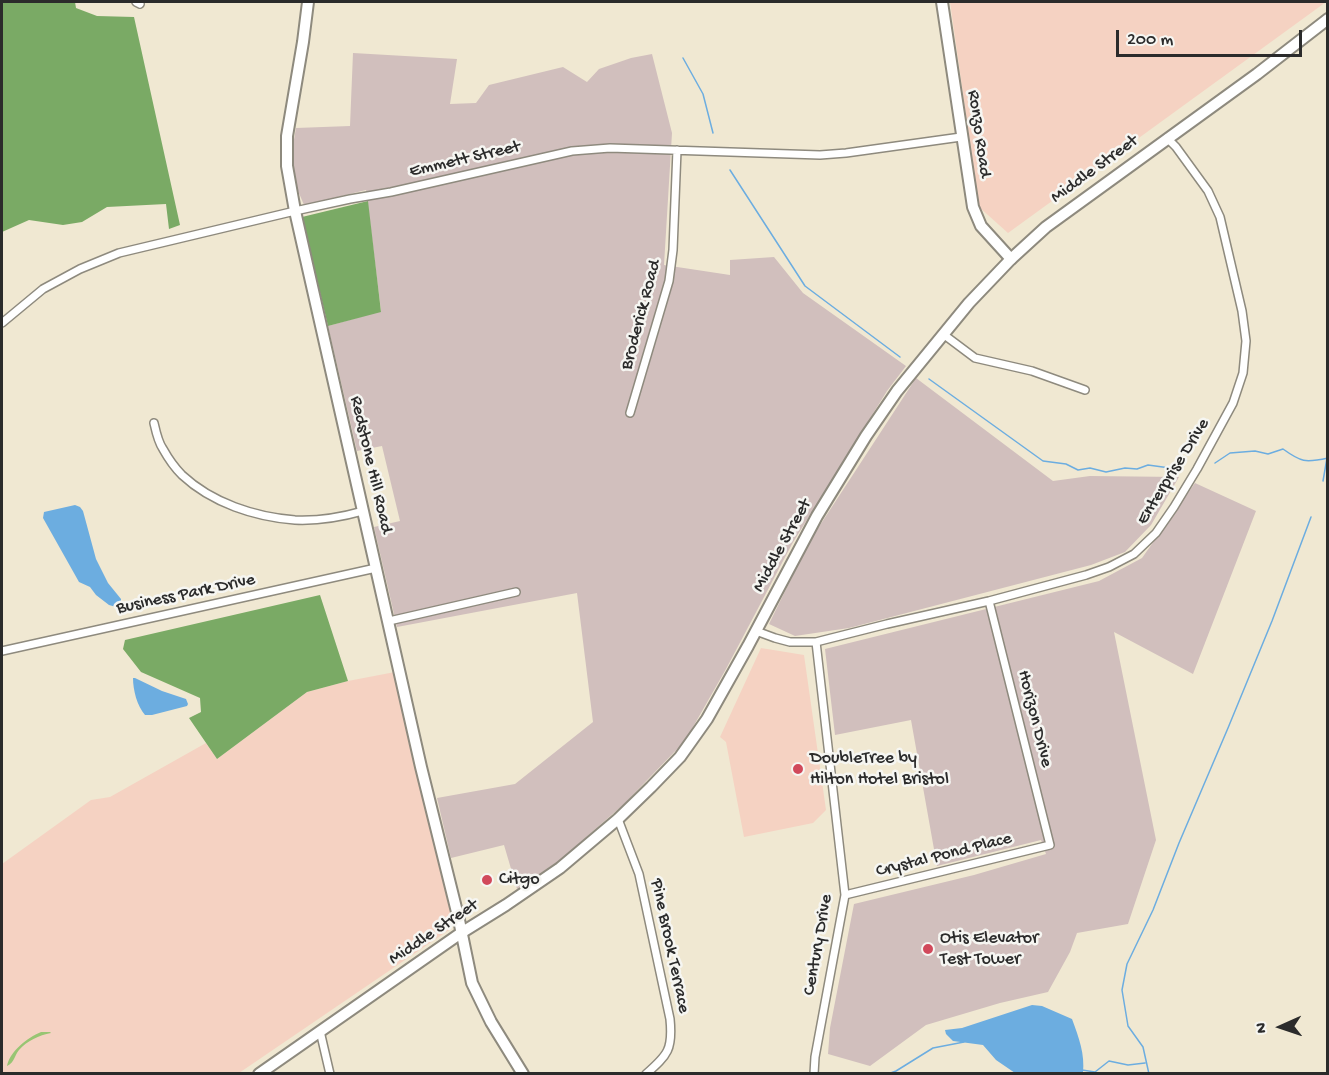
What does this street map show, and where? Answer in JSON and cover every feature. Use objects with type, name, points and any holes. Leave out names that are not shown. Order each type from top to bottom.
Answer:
[{"type":"main road","name":"Redstone Hill Road","points":[[308,2],[287,136],[287,166],[295,211],[472,983],[491,1022],[523,1074]]},
{"type":"main road","name":"Ronzo Road","points":[[942,2],[970,197],[976,217],[988,235],[1011,259]]},
{"type":"main road","name":"Middle Street","points":[[259,1074],[461,933],[560,868],[618,819],[651,787],[680,757],[707,720],[818,516],[856,452],[897,391],[969,303],[1033,238],[1257,74],[1328,19]]},
{"type":"street","name":"Emmett Street","points":[[2,323],[43,289],[80,269],[119,253],[295,211],[572,151],[610,148],[820,155],[961,137]]},
{"type":"street","name":"Enterprise Drive","points":[[756,631],[790,642],[816,642],[989,601],[1110,567],[1134,554],[1156,533],[1174,507],[1226,417],[1239,388],[1245,357],[1245,326],[1220,217],[1208,191],[1167,138]]},
{"type":"street","name":"Broderick Road","points":[[630,413],[669,281],[673,250],[677,150]]},
{"type":"street","points":[[943,334],[975,358],[1032,370],[1085,390]]},
{"type":"street","points":[[154,423],[161,447],[180,474],[220,501],[248,512],[296,520],[345,516],[363,511]]},
{"type":"street","name":"Business Park Drive","points":[[2,651],[376,568]]},
{"type":"street","points":[[389,621],[516,592]]},
{"type":"street","name":"Horizon Drive","points":[[989,601],[1050,845]]},
{"type":"street","name":"Century Drive","points":[[814,1074],[815,1057],[845,895],[816,642]]},
{"type":"street","name":"Pine Brook Terrace","points":[[618,819],[639,874],[670,1019],[671,1034],[664,1059],[646,1074]]},
{"type":"street","name":"Crystal Pond Place","points":[[845,895],[1050,845]]},
{"type":"street","points":[[320,1031],[330,1074]]},
{"type":"shaded area","points":[[950,2],[1326,2],[1008,233],[979,207]]},
{"type":"shaded area","points":[[353,53],[457,59],[450,104],[476,103],[489,85],[563,67],[587,82],[599,69],[631,58],[652,54],[672,133],[664,265],[730,275],[730,260],[774,257],[803,293],[906,366],[887,391],[792,544],[685,741],[624,804],[560,860],[517,889],[504,845],[451,858],[437,798],[515,784],[593,722],[577,593],[397,627],[374,527],[400,521],[382,446],[357,451],[328,326],[381,311],[366,190],[304,205],[296,186],[292,151],[296,128],[350,126]]},
{"type":"shaded area","points":[[916,378],[1053,481],[1090,476],[1179,477],[1151,525],[1125,552],[1091,565],[849,628],[795,636],[769,624],[809,542]]},
{"type":"shaded area","points":[[1195,483],[1256,511],[1193,674],[1114,632],[1156,840],[1128,924],[1077,933],[1070,952],[1048,992],[1000,1003],[926,1025],[870,1066],[828,1054],[830,1028],[854,904],[974,875],[1046,854],[1041,840],[937,866],[911,720],[835,735],[825,649],[1099,581],[1142,558]]},
{"type":"shaded area","points":[[761,648],[804,655],[826,810],[813,823],[744,837],[726,742],[720,737]]},
{"type":"shaded area","points":[[395,672],[452,928],[239,1073],[2,1073],[2,864],[91,800],[110,797],[206,743],[217,759],[307,692]]},
{"type":"green space","points":[[2,2],[75,2],[76,8],[97,16],[134,17],[180,225],[169,229],[166,204],[107,207],[82,222],[63,225],[29,220],[2,232]]},
{"type":"green space","points":[[368,201],[381,312],[328,326],[302,217]]},
{"type":"green space","points":[[320,595],[348,681],[307,692],[217,759],[189,718],[201,712],[200,698],[141,672],[123,649],[125,640]]},
{"type":"green space","points":[[41,1032],[51,1033],[26,1044],[19,1050],[12,1063],[7,1066],[12,1055],[20,1046]]},
{"type":"water","points":[[75,505],[83,511],[96,559],[108,583],[121,599],[116,607],[109,605],[90,587],[79,582],[43,518],[44,512]]},
{"type":"water","points":[[133,678],[186,699],[188,704],[145,715],[136,698]]},
{"type":"water","points":[[1032,1005],[1042,1006],[1072,1019],[1082,1053],[1083,1073],[1015,1073],[996,1060],[983,1045],[953,1041],[946,1034],[945,1030],[962,1028]]},
{"type":"waterway","points":[[683,58],[703,94],[713,133]]},
{"type":"waterway","points":[[730,170],[805,286],[900,357]]},
{"type":"waterway","points":[[929,379],[1043,461],[1066,464],[1078,470],[1090,468],[1106,472],[1125,468],[1137,469],[1148,465],[1179,468]]},
{"type":"waterway","points":[[1215,463],[1230,453],[1255,451],[1268,454],[1283,449],[1294,457],[1304,460],[1314,461],[1328,458]]},
{"type":"waterway","points":[[1323,481],[1327,458]]},
{"type":"waterway","points":[[1149,1074],[1143,1047],[1128,1026],[1122,990],[1127,964],[1153,910],[1228,728],[1311,517]]},
{"type":"waterway","points":[[888,1074],[933,1048],[964,1042]]},
{"type":"waterway","points":[[1082,1070],[1095,1072],[1109,1061],[1128,1065],[1145,1063]]},
{"type":"place","name":"DoubleTree by Hilton Hotel Bristol","points":[[798,769]]},
{"type":"place","name":"Citgo","points":[[487,880]]},
{"type":"place","name":"Otis Elevator Test Tower","points":[[928,949]]}]
